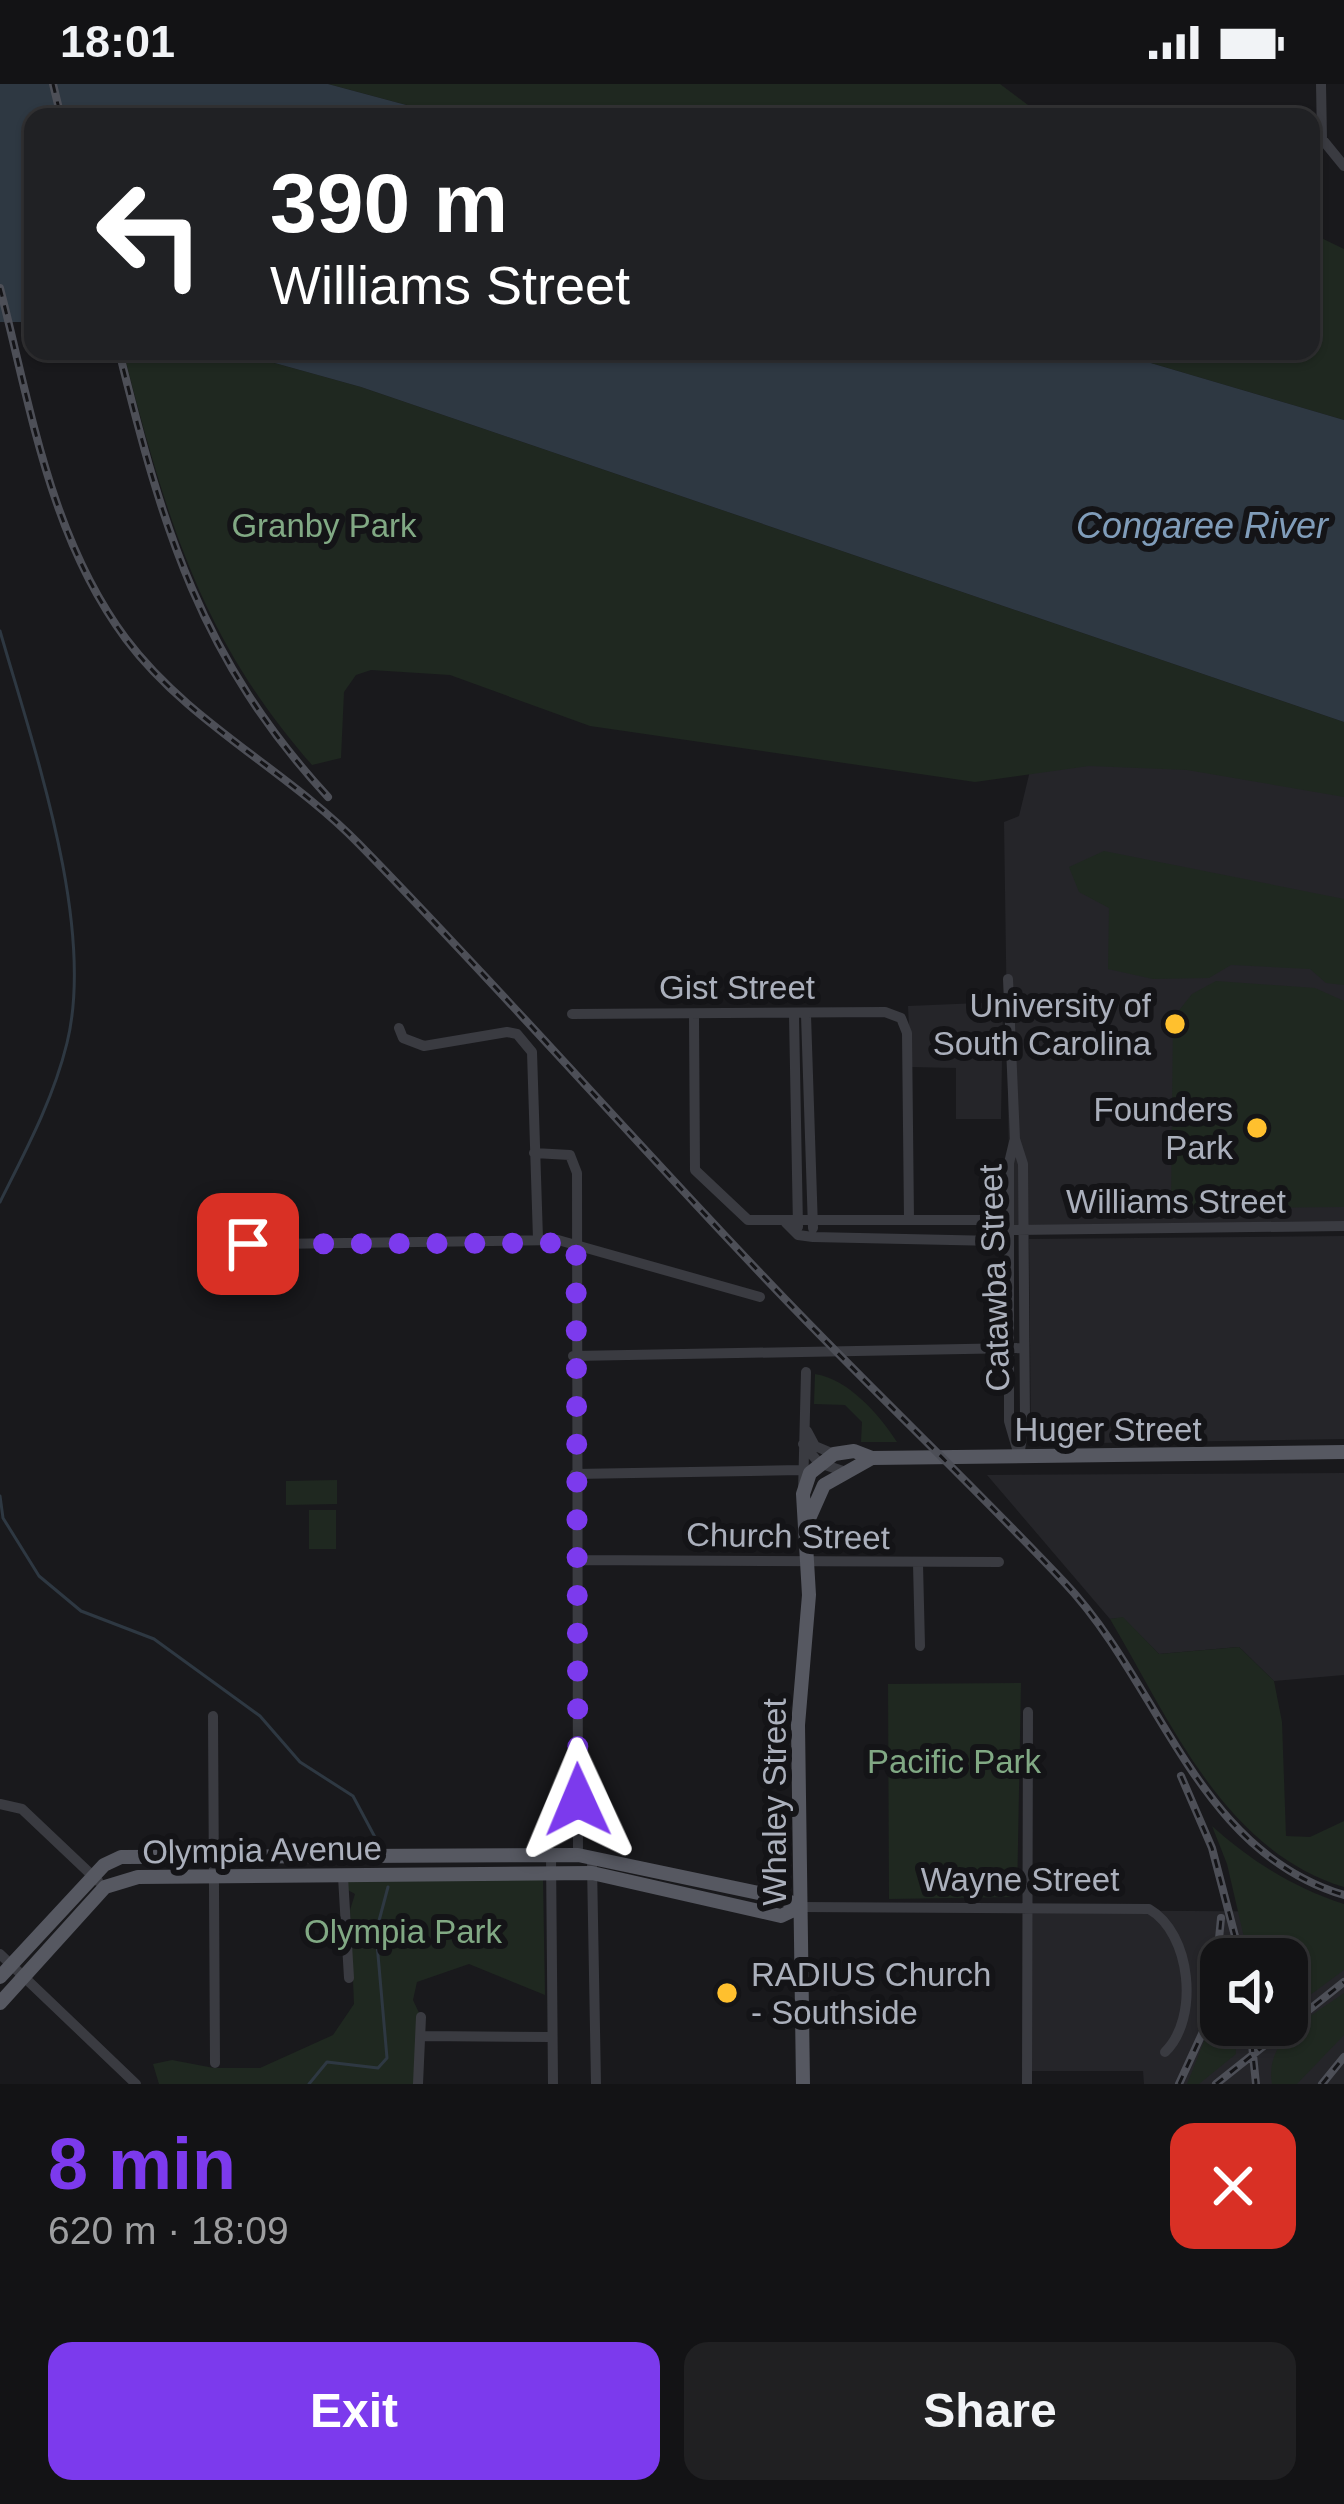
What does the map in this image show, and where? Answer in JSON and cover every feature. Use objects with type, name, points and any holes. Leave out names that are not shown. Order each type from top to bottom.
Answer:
[{"type":"main road","points":[[803,1494],[819,1463],[834,1454],[854,1451],[872,1458]]},
{"type":"main road","name":"Huger Street","points":[[872,1458],[1344,1452]]},
{"type":"main road","points":[[808,1521],[824,1485],[872,1458]]},
{"type":"main road","name":"Whaley Street","points":[[803,1494],[809,1563],[798,1725],[803,2084]]},
{"type":"main road","name":"Olympia Avenue","points":[[0,2003],[121,1857],[585,1856]]},
{"type":"main road","name":"Wayne Street","points":[[585,1856],[782,1898],[800,1907]]},
{"type":"main road","name":"Olympia Avenue","points":[[0,1978],[6,1959],[99,1882],[138,1877],[585,1873]]},
{"type":"main road","name":"Wayne Street","points":[[585,1873],[781,1916],[800,1907]]},
{"type":"street","points":[[1322,84],[1322,139],[1344,166]]},
{"type":"street","name":"Catawba Street","points":[[1008,979],[1015,1139],[1023,1164],[1025,1420],[1019,1456]]},
{"type":"street","name":"Gist Street","points":[[572,1014],[885,1012],[901,1018],[907,1033],[909,1220]]},
{"type":"street","points":[[694,1015],[695,1170],[748,1220],[794,1227],[800,1015]]},
{"type":"street","points":[[800,1015],[813,1237]]},
{"type":"street","points":[[399,1028],[403,1038],[424,1046],[476,1034],[517,1034],[535,1065],[538,1239]]},
{"type":"street","name":"Catawba Street","points":[[1015,1139],[1009,1163],[1008,1348],[1009,1421],[1019,1456]]},
{"type":"street","points":[[534,1153],[559,1152],[575,1161],[575,1474],[585,1873],[596,2084]]},
{"type":"street","name":"Williams Street","points":[[794,1227],[814,1221],[909,1220],[998,1220],[1009,1229],[1344,1226]]},
{"type":"street","name":"Williams Street","points":[[794,1227],[813,1237],[998,1240],[1009,1229]]},
{"type":"street","points":[[203,1245],[538,1239],[576,1243],[760,1298]]},
{"type":"street","points":[[574,1356],[1024,1348]]},
{"type":"street","name":"Whaley Street","points":[[803,1494],[806,1372]]},
{"type":"street","points":[[805,1438],[834,1454]]},
{"type":"street","points":[[805,1438],[819,1463],[843,1471]]},
{"type":"street","points":[[575,1474],[800,1470]]},
{"type":"street","name":"Church Street","points":[[577,1560],[999,1562]]},
{"type":"street","points":[[918,1564],[920,1646]]},
{"type":"street","points":[[1027,2084],[1028,1712]]},
{"type":"street","points":[[213,1716],[215,2063]]},
{"type":"street","points":[[0,1804],[22,1809],[99,1882]]},
{"type":"street","points":[[551,1855],[553,2084]]},
{"type":"street","points":[[344,1877],[349,1978]]},
{"type":"street","name":"Wayne Street","points":[[800,1907],[1138,1907],[1172,1926],[1182,1950],[1184,2012],[1174,2044],[1165,2052]]},
{"type":"street","points":[[6,1959],[136,2084]]},
{"type":"street","points":[[418,2084],[421,2017]]},
{"type":"street","points":[[421,2036],[551,2037]]},
{"type":"shaded area","name":"University of South Carolina","points":[[1045,709],[1344,782],[1344,1226],[1010,1231],[1004,822],[1019,816]]},
{"type":"shaded area","points":[[1003,1002],[1001,1119],[956,1119],[956,1068],[911,1067],[908,1006]]},
{"type":"shaded area","points":[[1344,1236],[1344,1439],[1031,1444],[1029,1239]]},
{"type":"shaded area","points":[[1344,1473],[1344,1675],[1274,1681],[1239,1647],[1159,1654],[1123,1618],[1110,1619],[987,1475]]},
{"type":"shaded area","points":[[1025,1910],[1344,1912],[1344,2084],[1144,2084],[1143,2071],[1024,2071]]},
{"type":"green space","points":[[328,84],[1000,84],[1032,108],[417,108]]},
{"type":"green space","points":[[1320,237],[1344,249],[1344,420],[1141,360],[1320,360]]},
{"type":"green space","name":"Granby Park","points":[[125,360],[264,360],[361,387],[1344,722],[1344,797],[1187,770],[1089,766],[975,782],[590,726],[450,675],[371,670],[356,675],[344,692],[341,758],[312,765],[273,718],[214,622],[155,467]]},
{"type":"green space","points":[[1104,851],[1344,899],[1344,985],[1326,983],[1310,969],[1231,965],[1209,978],[1153,979],[1108,969],[1109,908],[1079,892],[1069,867]]},
{"type":"green space","name":"Founders Park","points":[[1216,981],[1315,988],[1344,1001],[1344,1207],[1171,1209],[1173,1018],[1192,994]]},
{"type":"green space","points":[[815,1374],[862,1399],[897,1442],[861,1442],[862,1422],[845,1405],[814,1404]]},
{"type":"green space","points":[[337,1480],[337,1504],[286,1505],[286,1481]]},
{"type":"green space","points":[[309,1510],[336,1510],[336,1549],[309,1549]]},
{"type":"green space","points":[[1123,1617],[1159,1654],[1239,1647],[1274,1681],[1282,1722],[1286,1836],[1310,1837],[1344,1821],[1344,1887],[1302,1869],[1265,1844],[1233,1813],[1179,1738],[1110,1619]]},
{"type":"green space","name":"Pacific Park","points":[[1021,1683],[1017,1897],[889,1899],[888,1684]]},
{"type":"green space","points":[[1212,1826],[1274,1872],[1344,1904],[1344,1970],[1308,1997],[1308,1938],[1244,1938],[1227,1864]]},
{"type":"green space","name":"Olympia Park","points":[[543,1879],[545,1995],[469,1964],[417,1982],[413,2000],[421,2017],[418,2084],[159,2084],[153,2064],[172,2060],[214,2068],[260,2068],[333,2035],[354,2004],[350,1910],[355,1894],[346,1889],[347,1880]]},
{"type":"green space","points":[[1344,1993],[1344,2035],[1297,2084],[1272,2084],[1271,2068],[1280,2046],[1308,2046],[1308,2018]]},
{"type":"green space","points":[[1202,2046],[1236,2046],[1236,2054],[1199,2084],[1187,2084]]},
{"type":"water","points":[[0,84],[328,84],[417,108],[24,108],[24,322],[0,322]]},
{"type":"water","name":"Congaree River","points":[[264,360],[1141,360],[1344,420],[1344,722],[361,387]]},
{"type":"waterway","points":[[0,631],[57,836],[73,945],[74,996],[54,1085],[0,1202]]},
{"type":"waterway","points":[[0,1496],[3,1518],[39,1576],[81,1611],[154,1639],[260,1716],[300,1762],[353,1796],[377,1841]]},
{"type":"waterway","points":[[309,2084],[327,2062],[378,2068],[387,2058],[376,1932],[388,1887]]},
{"type":"railway","points":[[53,84],[59,108]]},
{"type":"railway","points":[[0,288],[33,425],[61,515],[100,600],[151,669],[359,844],[763,1276],[1064,1582],[1098,1623],[1216,1804],[1251,1842],[1293,1873],[1344,1895]]},
{"type":"railway","points":[[121,360],[171,534],[217,642],[284,745],[328,797]]},
{"type":"railway","points":[[1181,1776],[1212,1848],[1236,1938]]},
{"type":"railway","points":[[1179,2084],[1212,2012],[1221,1918]]},
{"type":"railway","points":[[1216,2084],[1344,1982]]},
{"type":"railway","points":[[1252,2046],[1256,2084]]},
{"type":"railway","points":[[1322,2084],[1344,2057]]},
{"type":"place","name":"University of South Carolina","points":[[1175,1024]]},
{"type":"place","name":"Founders Park","points":[[1257,1128]]},
{"type":"place","name":"RADIUS Church - Southside","points":[[727,1993]]},
{"type":"route","points":[[248,1244],[538,1239],[576,1243],[578,1800]]}]
